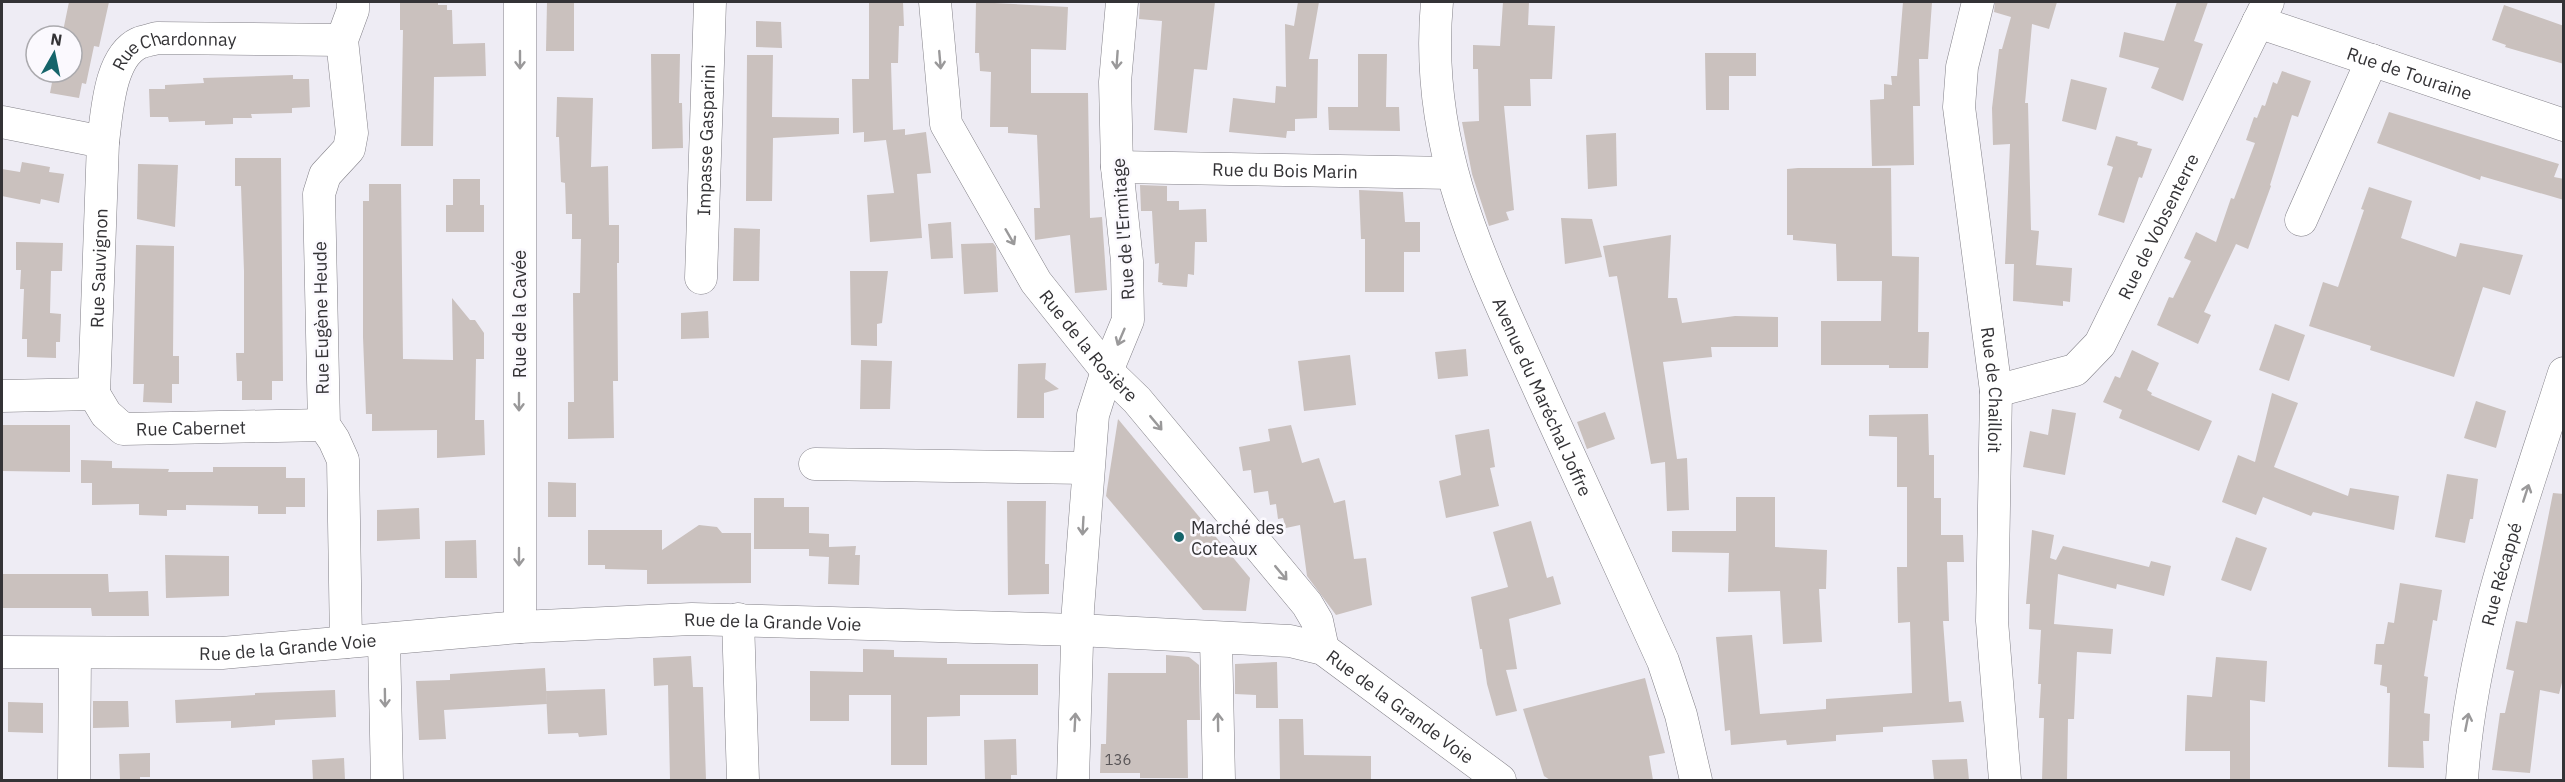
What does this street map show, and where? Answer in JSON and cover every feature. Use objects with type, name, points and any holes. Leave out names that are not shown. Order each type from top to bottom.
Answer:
[{"type":"street","name":"Rue Eugène Heude","points":[[346,642],[343,460],[324,425],[319,194],[326,175],[349,149],[352,133],[342,40],[353,10],[353,2]]},
{"type":"street","name":"Rue de la Cavée","points":[[520,2],[520,627]]},
{"type":"street","name":"Impasse Gasparini","points":[[701,278],[710,2]]},
{"type":"street","name":"Rue de la Rosière","points":[[935,2],[946,124],[1036,282],[1107,371],[1137,400],[1307,604],[1317,621],[1323,649]]},
{"type":"street","name":"Rue de l'Ermitage","points":[[1073,780],[1078,630],[1093,415],[1107,371],[1128,320],[1127,261],[1117,167],[1115,82],[1122,2]]},
{"type":"street","name":"Avenue du Maréchal Joffre","points":[[1437,2],[1436,68],[1440,115],[1452,173],[1466,222],[1485,270],[1663,662],[1678,706],[1696,780]]},
{"type":"street","name":"Rue de Chailloit","points":[[1978,2],[1962,68],[1959,107],[1996,391],[1992,621],[2005,780]]},
{"type":"street","name":"Rue de Vobsenterre","points":[[1996,391],[2075,370],[2100,344],[2263,12]]},
{"type":"street","name":"Rue de Touraine","points":[[2263,12],[2372,60],[2564,124]]},
{"type":"street","name":"Rue Chardonnay","points":[[103,142],[116,69],[126,53],[138,43],[157,38],[342,40]]},
{"type":"street","points":[[2301,220],[2372,60]]},
{"type":"street","points":[[2,122],[103,142]]},
{"type":"street","name":"Rue Sauvignon","points":[[94,394],[103,142]]},
{"type":"street","name":"Rue du Bois Marin","points":[[1117,167],[1452,173]]},
{"type":"street","name":"Rue Récappé","points":[[2462,780],[2465,730],[2494,593],[2564,373]]},
{"type":"street","points":[[2,396],[94,394]]},
{"type":"street","name":"Rue Cabernet","points":[[94,394],[106,414],[123,429],[141,431],[324,425]]},
{"type":"street","points":[[815,465],[1088,468]]},
{"type":"street","name":"Rue de la Grande Voie","points":[[2,652],[222,653],[520,627],[738,618],[1078,630],[1290,641],[1323,649],[1500,780]]},
{"type":"street","points":[[738,618],[743,780]]},
{"type":"street","points":[[1216,638],[1219,780]]},
{"type":"street","points":[[384,640],[387,780]]},
{"type":"street","points":[[74,780],[75,653]]},
{"type":"building","points":[[69,2],[109,2],[99,47],[94,46],[86,84],[84,84],[84,24],[64,24]]},
{"type":"building","points":[[400,2],[438,2],[438,5],[447,5],[447,10],[452,10],[453,44],[485,43],[486,76],[434,77],[433,146],[401,146],[403,30],[400,30]]},
{"type":"building","points":[[547,2],[574,2],[574,51],[546,51]]},
{"type":"building","points":[[869,2],[903,2],[904,26],[899,26],[898,63],[891,63],[893,130],[905,129],[905,135],[926,132],[931,173],[917,174],[922,238],[870,242],[867,195],[894,193],[886,140],[864,142],[864,132],[853,133],[852,79],[869,79]]},
{"type":"building","points":[[976,2],[1068,7],[1066,50],[1031,49],[1031,93],[1088,93],[1090,218],[1102,217],[1107,290],[1075,293],[1070,235],[1035,240],[1034,208],[1040,208],[1037,135],[1008,133],[1008,127],[990,127],[991,72],[980,71],[979,53],[975,53]]},
{"type":"building","points":[[1140,2],[1215,2],[1207,70],[1194,69],[1187,133],[1154,130],[1162,21],[1139,19]]},
{"type":"building","points":[[1298,2],[1319,2],[1309,59],[1318,59],[1317,118],[1295,119],[1295,131],[1287,131],[1286,138],[1229,132],[1233,98],[1275,103],[1276,86],[1286,87],[1285,24],[1294,26]]},
{"type":"building","points":[[1503,2],[1529,2],[1528,25],[1555,26],[1552,79],[1530,79],[1531,106],[1504,106],[1514,210],[1506,212],[1509,220],[1489,226],[1472,174],[1462,122],[1479,121],[1478,69],[1473,69],[1473,45],[1500,46]]},
{"type":"building","points":[[1903,2],[1932,2],[1928,59],[1919,59],[1920,106],[1913,106],[1914,165],[1872,166],[1870,100],[1884,99],[1884,84],[1892,85],[1891,76],[1897,76]]},
{"type":"building","points":[[1995,2],[2057,2],[2049,29],[2032,24],[2025,103],[2028,103],[2031,230],[2039,231],[2036,265],[2072,268],[2070,302],[2063,301],[2063,306],[2013,301],[2014,264],[2005,264],[2010,144],[1993,145],[1992,108],[1999,49],[2002,49],[2011,17],[1994,12]]},
{"type":"building","points":[[2177,2],[2208,2],[2194,41],[2203,44],[2183,101],[2151,88],[2159,68],[2119,57],[2124,32],[2164,41]]},
{"type":"building","points":[[2504,5],[2564,26],[2564,64],[2505,47],[2506,45],[2492,40]]},
{"type":"building","points":[[756,21],[781,22],[782,48],[756,47]]},
{"type":"building","points":[[1705,53],[1756,53],[1756,76],[1729,76],[1729,110],[1706,110]]},
{"type":"building","points":[[651,54],[680,54],[679,103],[682,103],[683,148],[652,149]]},
{"type":"building","points":[[1358,54],[1387,54],[1386,107],[1399,107],[1400,131],[1329,130],[1328,107],[1358,107]]},
{"type":"building","points":[[747,55],[773,55],[772,117],[839,118],[839,134],[773,138],[772,201],[746,201]]},
{"type":"building","points":[[2282,71],[2311,81],[2298,117],[2292,115],[2271,186],[2248,249],[2236,244],[2204,312],[2211,315],[2198,344],[2157,325],[2169,297],[2173,298],[2191,261],[2184,258],[2196,232],[2216,242],[2231,198],[2234,199],[2255,143],[2246,140],[2254,117],[2257,118],[2262,105],[2265,106],[2273,82],[2277,84]]},
{"type":"building","points":[[293,75],[293,79],[309,79],[310,107],[292,108],[292,113],[251,114],[252,118],[233,118],[233,124],[205,125],[205,121],[169,122],[168,117],[150,117],[149,89],[165,89],[165,85],[204,83],[203,78]]},
{"type":"building","points":[[2071,79],[2107,88],[2096,130],[2062,121]]},
{"type":"building","points":[[52,84],[82,84],[79,98],[50,93]]},
{"type":"building","points":[[557,97],[593,98],[591,167],[608,166],[609,225],[619,225],[618,381],[613,381],[614,438],[568,439],[568,402],[574,402],[573,293],[580,293],[581,239],[572,239],[572,214],[566,214],[565,183],[561,182],[559,137],[556,137]]},
{"type":"building","points":[[2389,112],[2559,164],[2554,177],[2564,179],[2564,200],[2481,176],[2480,180],[2377,143]]},
{"type":"building","points":[[1616,133],[1617,186],[1588,189],[1586,135]]},
{"type":"building","points":[[2116,136],[2138,142],[2137,145],[2152,149],[2142,178],[2139,177],[2124,223],[2098,215],[2113,167],[2107,165]]},
{"type":"building","points":[[235,158],[281,158],[283,381],[272,381],[272,400],[242,400],[242,381],[237,381],[236,353],[244,353],[244,271],[241,186],[235,186]]},
{"type":"building","points":[[22,162],[50,167],[49,172],[64,174],[59,203],[41,199],[40,204],[2,196],[2,169],[20,172]]},
{"type":"building","points":[[138,164],[178,165],[175,227],[137,219]]},
{"type":"building","points":[[1891,168],[1892,256],[1919,257],[1918,332],[1929,332],[1928,368],[1889,368],[1889,365],[1821,365],[1821,321],[1881,321],[1882,281],[1837,281],[1836,244],[1793,240],[1793,235],[1787,235],[1787,169]]},
{"type":"building","points":[[453,179],[480,179],[480,205],[484,205],[484,232],[446,232],[446,205],[453,205]]},
{"type":"building","points":[[369,184],[401,184],[403,359],[453,360],[452,298],[470,320],[475,320],[484,333],[484,359],[476,359],[475,420],[484,420],[485,455],[437,458],[437,430],[372,431],[372,414],[366,414],[363,337],[363,201],[369,201]]},
{"type":"building","points":[[1140,185],[1167,186],[1167,201],[1179,201],[1179,210],[1206,209],[1207,242],[1195,242],[1194,275],[1188,274],[1187,287],[1162,285],[1163,283],[1158,282],[1159,263],[1155,264],[1152,211],[1141,211]]},
{"type":"building","points":[[2369,187],[2412,201],[2401,238],[2456,257],[2460,243],[2523,255],[2510,295],[2483,287],[2454,377],[2370,350],[2371,346],[2309,326],[2323,282],[2338,287],[2364,210],[2361,209]]},
{"type":"building","points":[[1359,190],[1403,192],[1405,222],[1420,222],[1420,252],[1404,252],[1404,292],[1365,292],[1365,239],[1361,239]]},
{"type":"building","points":[[1561,218],[1592,219],[1602,257],[1565,264]]},
{"type":"building","points":[[951,222],[953,258],[931,259],[928,224]]},
{"type":"building","points":[[734,228],[760,229],[759,281],[733,281]]},
{"type":"building","points":[[1671,235],[1668,298],[1677,298],[1682,323],[1735,316],[1778,317],[1778,347],[1711,347],[1712,357],[1663,362],[1677,459],[1687,458],[1689,510],[1667,511],[1665,462],[1651,464],[1617,276],[1609,277],[1603,246]]},
{"type":"building","points":[[16,242],[63,243],[62,271],[51,271],[50,313],[61,314],[60,342],[56,342],[56,358],[27,357],[27,339],[22,339],[24,289],[20,289],[21,270],[16,270]]},
{"type":"building","points":[[993,243],[996,247],[998,292],[964,294],[961,244]]},
{"type":"building","points":[[136,245],[174,246],[173,356],[179,356],[179,384],[172,384],[172,403],[143,402],[144,384],[133,384]]},
{"type":"building","points":[[850,271],[888,271],[882,323],[877,324],[877,346],[851,345]]},
{"type":"building","points":[[708,311],[709,338],[681,339],[681,313]]},
{"type":"building","points":[[2275,324],[2305,335],[2289,381],[2259,370]]},
{"type":"building","points":[[1466,349],[1468,376],[1438,379],[1435,352]]},
{"type":"building","points":[[2132,350],[2159,363],[2147,390],[2152,393],[2151,395],[2212,421],[2199,451],[2119,418],[2122,410],[2103,402],[2115,376],[2120,378]]},
{"type":"building","points":[[1350,355],[1356,405],[1304,411],[1298,361]]},
{"type":"building","points":[[861,360],[892,361],[890,409],[860,409]]},
{"type":"building","points":[[1046,363],[1045,379],[1059,389],[1044,393],[1044,418],[1017,418],[1018,364]]},
{"type":"building","points":[[2272,393],[2298,403],[2274,467],[2348,496],[2350,488],[2399,496],[2394,530],[2313,512],[2311,516],[2263,497],[2256,515],[2222,502],[2238,455],[2255,462]]},
{"type":"building","points":[[2476,401],[2506,411],[2496,448],[2464,438]]},
{"type":"building","points":[[2052,409],[2076,413],[2065,475],[2023,467],[2030,431],[2048,435]]},
{"type":"building","points":[[1605,412],[1615,439],[1587,449],[1577,422]]},
{"type":"building","points":[[1928,414],[1929,455],[1934,455],[1934,498],[1941,498],[1941,535],[1963,535],[1964,562],[1947,562],[1949,621],[1943,621],[1949,702],[1961,701],[1964,722],[1883,727],[1883,732],[1836,735],[1836,741],[1787,745],[1786,740],[1731,745],[1730,730],[1725,731],[1716,637],[1752,635],[1760,714],[1826,709],[1826,699],[1912,693],[1910,622],[1898,623],[1897,567],[1907,567],[1907,487],[1897,487],[1897,437],[1869,436],[1869,415]]},
{"type":"building","name":"Marché des Coteaux","points":[[1118,419],[1250,578],[1246,611],[1203,610],[1106,496]]},
{"type":"building","points":[[2,425],[70,425],[70,472],[2,471]]},
{"type":"building","points":[[1291,425],[1302,463],[1319,458],[1334,503],[1345,500],[1354,559],[1366,558],[1372,605],[1336,615],[1307,576],[1300,525],[1286,528],[1283,518],[1278,519],[1276,504],[1270,505],[1268,491],[1254,493],[1251,470],[1243,471],[1239,447],[1270,441],[1268,429]]},
{"type":"building","points":[[1489,429],[1495,467],[1490,468],[1499,506],[1446,518],[1439,481],[1461,475],[1455,435]]},
{"type":"building","points":[[81,460],[112,461],[112,468],[169,469],[168,472],[213,472],[213,467],[286,467],[286,478],[305,478],[305,507],[286,507],[286,514],[258,514],[258,506],[186,505],[186,510],[167,510],[167,516],[139,515],[139,504],[92,505],[92,483],[81,483]]},
{"type":"building","points":[[2447,474],[2478,479],[2473,519],[2470,519],[2465,543],[2435,537]]},
{"type":"building","points":[[548,482],[576,483],[576,517],[548,517]]},
{"type":"building","points":[[2553,493],[2564,494],[2564,675],[2559,694],[2540,690],[2530,773],[2492,770],[2500,713],[2505,713],[2514,671],[2506,669],[2516,621],[2527,623]]},
{"type":"building","points":[[1736,497],[1775,497],[1775,547],[1827,550],[1826,589],[1819,589],[1822,642],[1783,644],[1780,591],[1728,592],[1729,553],[1672,552],[1672,531],[1736,531]]},
{"type":"building","points":[[754,498],[784,498],[784,507],[809,507],[809,533],[829,534],[829,547],[856,546],[855,555],[860,555],[859,585],[828,584],[829,557],[809,556],[809,549],[754,549]]},
{"type":"building","points":[[1007,501],[1046,501],[1045,564],[1049,564],[1049,594],[1008,595]]},
{"type":"building","points":[[419,508],[420,539],[377,541],[377,510]]},
{"type":"building","points":[[1531,521],[1547,578],[1553,576],[1561,604],[1509,619],[1517,669],[1506,670],[1517,711],[1496,716],[1487,684],[1471,597],[1508,587],[1493,532]]},
{"type":"building","points":[[699,525],[717,527],[722,533],[751,533],[751,583],[647,584],[647,570],[605,569],[605,565],[588,565],[588,530],[662,530],[662,550]]},
{"type":"building","points":[[2032,530],[2054,535],[2050,558],[2056,560],[2063,546],[2149,567],[2151,561],[2171,566],[2164,596],[2117,584],[2116,589],[2058,574],[2054,624],[2113,629],[2111,654],[2077,652],[2074,719],[2068,719],[2067,780],[2042,780],[2044,718],[2039,718],[2041,684],[2038,684],[2041,630],[2029,629],[2030,604],[2026,604]]},
{"type":"building","points":[[2236,537],[2267,548],[2251,591],[2221,580]]},
{"type":"building","points":[[476,540],[477,578],[445,578],[445,541]]},
{"type":"building","points":[[165,555],[229,556],[229,596],[166,598]]},
{"type":"building","points":[[2,574],[108,574],[109,592],[148,591],[149,616],[92,616],[91,608],[2,608]]},
{"type":"building","points":[[2400,583],[2442,590],[2437,621],[2433,620],[2424,676],[2428,677],[2424,713],[2430,714],[2429,741],[2423,741],[2424,768],[2388,767],[2390,693],[2387,693],[2387,687],[2380,685],[2382,665],[2374,664],[2376,644],[2384,644],[2388,622],[2394,623]]},
{"type":"building","points":[[863,649],[894,650],[894,657],[947,658],[947,664],[1038,664],[1038,695],[960,695],[960,716],[927,717],[927,765],[891,765],[891,695],[849,695],[849,721],[810,721],[810,671],[863,672]]},
{"type":"building","points":[[1166,655],[1189,657],[1199,665],[1200,720],[1187,720],[1188,778],[1140,778],[1140,773],[1100,773],[1101,744],[1106,744],[1108,673],[1166,673]]},
{"type":"building","points":[[691,656],[693,687],[703,687],[706,780],[670,780],[668,685],[654,686],[653,658]]},
{"type":"building","points":[[2216,657],[2267,661],[2265,702],[2250,700],[2250,780],[2230,780],[2230,751],[2185,751],[2187,695],[2212,697]]},
{"type":"building","points":[[1277,662],[1278,708],[1256,708],[1256,695],[1235,694],[1235,664]]},
{"type":"building","points":[[545,668],[547,704],[444,710],[446,739],[419,740],[416,681],[450,680],[450,674]]},
{"type":"building","points":[[1645,678],[1665,753],[1649,756],[1653,780],[1550,780],[1544,776],[1523,709]]},
{"type":"building","points":[[605,689],[607,735],[579,737],[578,733],[548,734],[546,691]]},
{"type":"building","points":[[335,690],[336,717],[275,720],[275,725],[231,728],[231,721],[176,723],[175,700],[255,695],[255,693]]},
{"type":"building","points":[[93,701],[128,701],[129,727],[93,728]]},
{"type":"building","points":[[8,702],[43,703],[43,733],[8,732]]},
{"type":"building","points":[[1279,719],[1303,719],[1304,755],[1371,756],[1371,780],[1280,780]]},
{"type":"building","points":[[1016,739],[1017,775],[1011,775],[1011,780],[985,780],[984,740]]},
{"type":"building","points":[[150,753],[150,777],[140,777],[140,780],[120,780],[119,754]]},
{"type":"building","points":[[344,758],[345,780],[313,780],[312,760]]},
{"type":"building","points":[[1967,759],[1969,780],[1934,780],[1932,760]]},
{"type":"place","name":"Marché des Coteaux","points":[[1179,537]]}]
